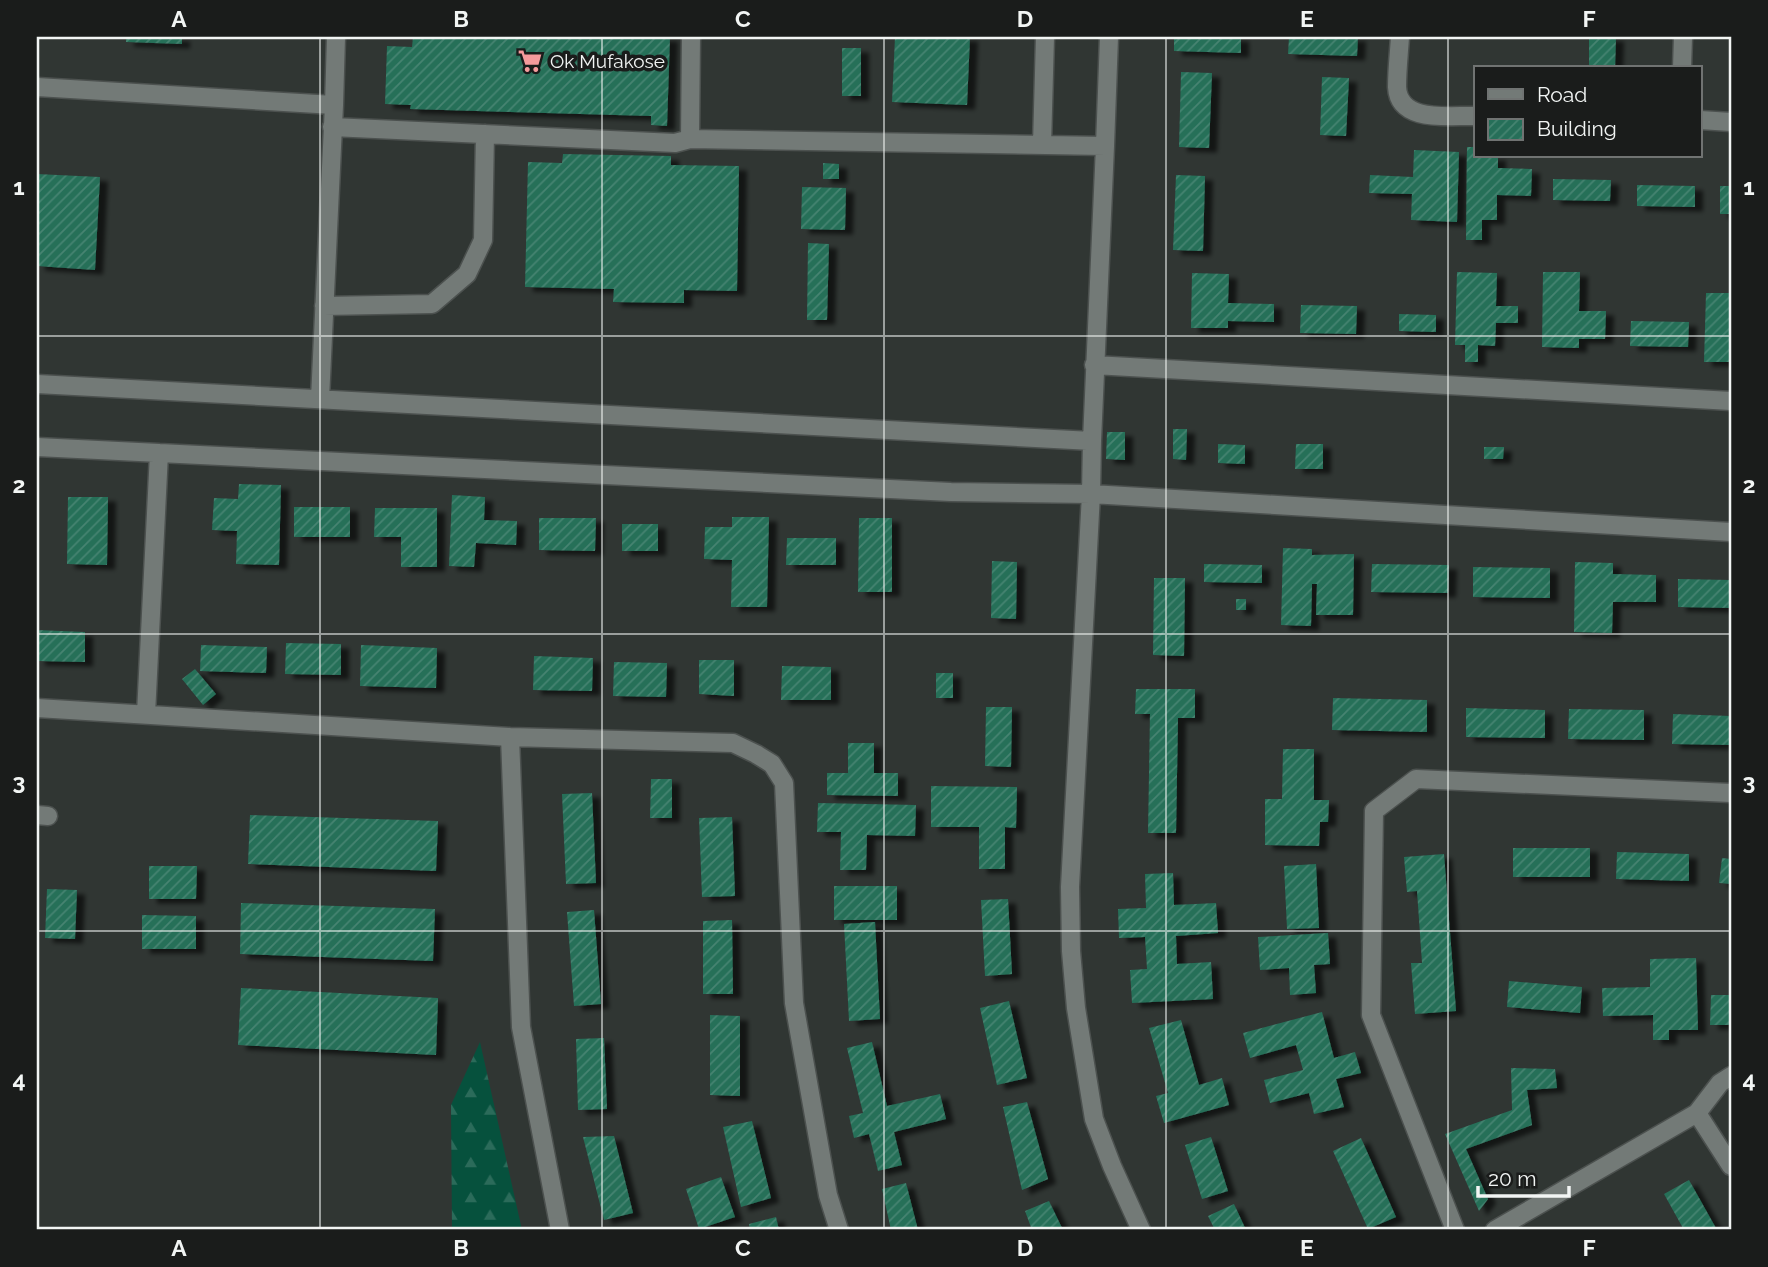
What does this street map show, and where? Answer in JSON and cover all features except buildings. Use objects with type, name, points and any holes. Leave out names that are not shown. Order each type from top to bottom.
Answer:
[{"type":"street","points":[[320,399],[336,37]]},
{"type":"street","points":[[690,139],[691,37]]},
{"type":"street","points":[[1042,145],[1045,37]]},
{"type":"street","points":[[1109,37],[1091,494],[1070,887],[1071,951],[1076,1008],[1094,1119],[1141,1230]]},
{"type":"street","points":[[1400,37],[1397,90],[1402,105],[1416,114],[1474,116]]},
{"type":"street","points":[[1682,66],[1683,37]]},
{"type":"street","points":[[37,87],[334,105]]},
{"type":"street","points":[[1702,120],[1731,121]]},
{"type":"street","points":[[332,127],[675,143],[690,139],[1105,146]]},
{"type":"street","points":[[324,306],[432,303],[467,274],[483,240],[485,134]]},
{"type":"street","points":[[1094,365],[1731,401]]},
{"type":"street","points":[[37,384],[1092,441]]},
{"type":"street","points":[[37,447],[951,492],[1091,494],[1731,532]]},
{"type":"street","points":[[146,714],[159,453]]},
{"type":"street","points":[[37,708],[510,737],[733,743],[772,764],[784,783],[794,1003],[828,1195],[839,1230]]},
{"type":"street","points":[[510,737],[521,1027],[560,1230]]},
{"type":"street","points":[[1455,1230],[1371,1015],[1374,811],[1416,779],[1731,793]]},
{"type":"street","points":[[1495,1230],[1698,1113],[1720,1083],[1731,1076]]},
{"type":"street","points":[[1698,1113],[1731,1166]]},
{"type":"green space","points":[[480,1042],[522,1230],[452,1230],[451,1105]]},
{"type":"place","name":"Ok Mufakose","points":[[530,61]]}]
